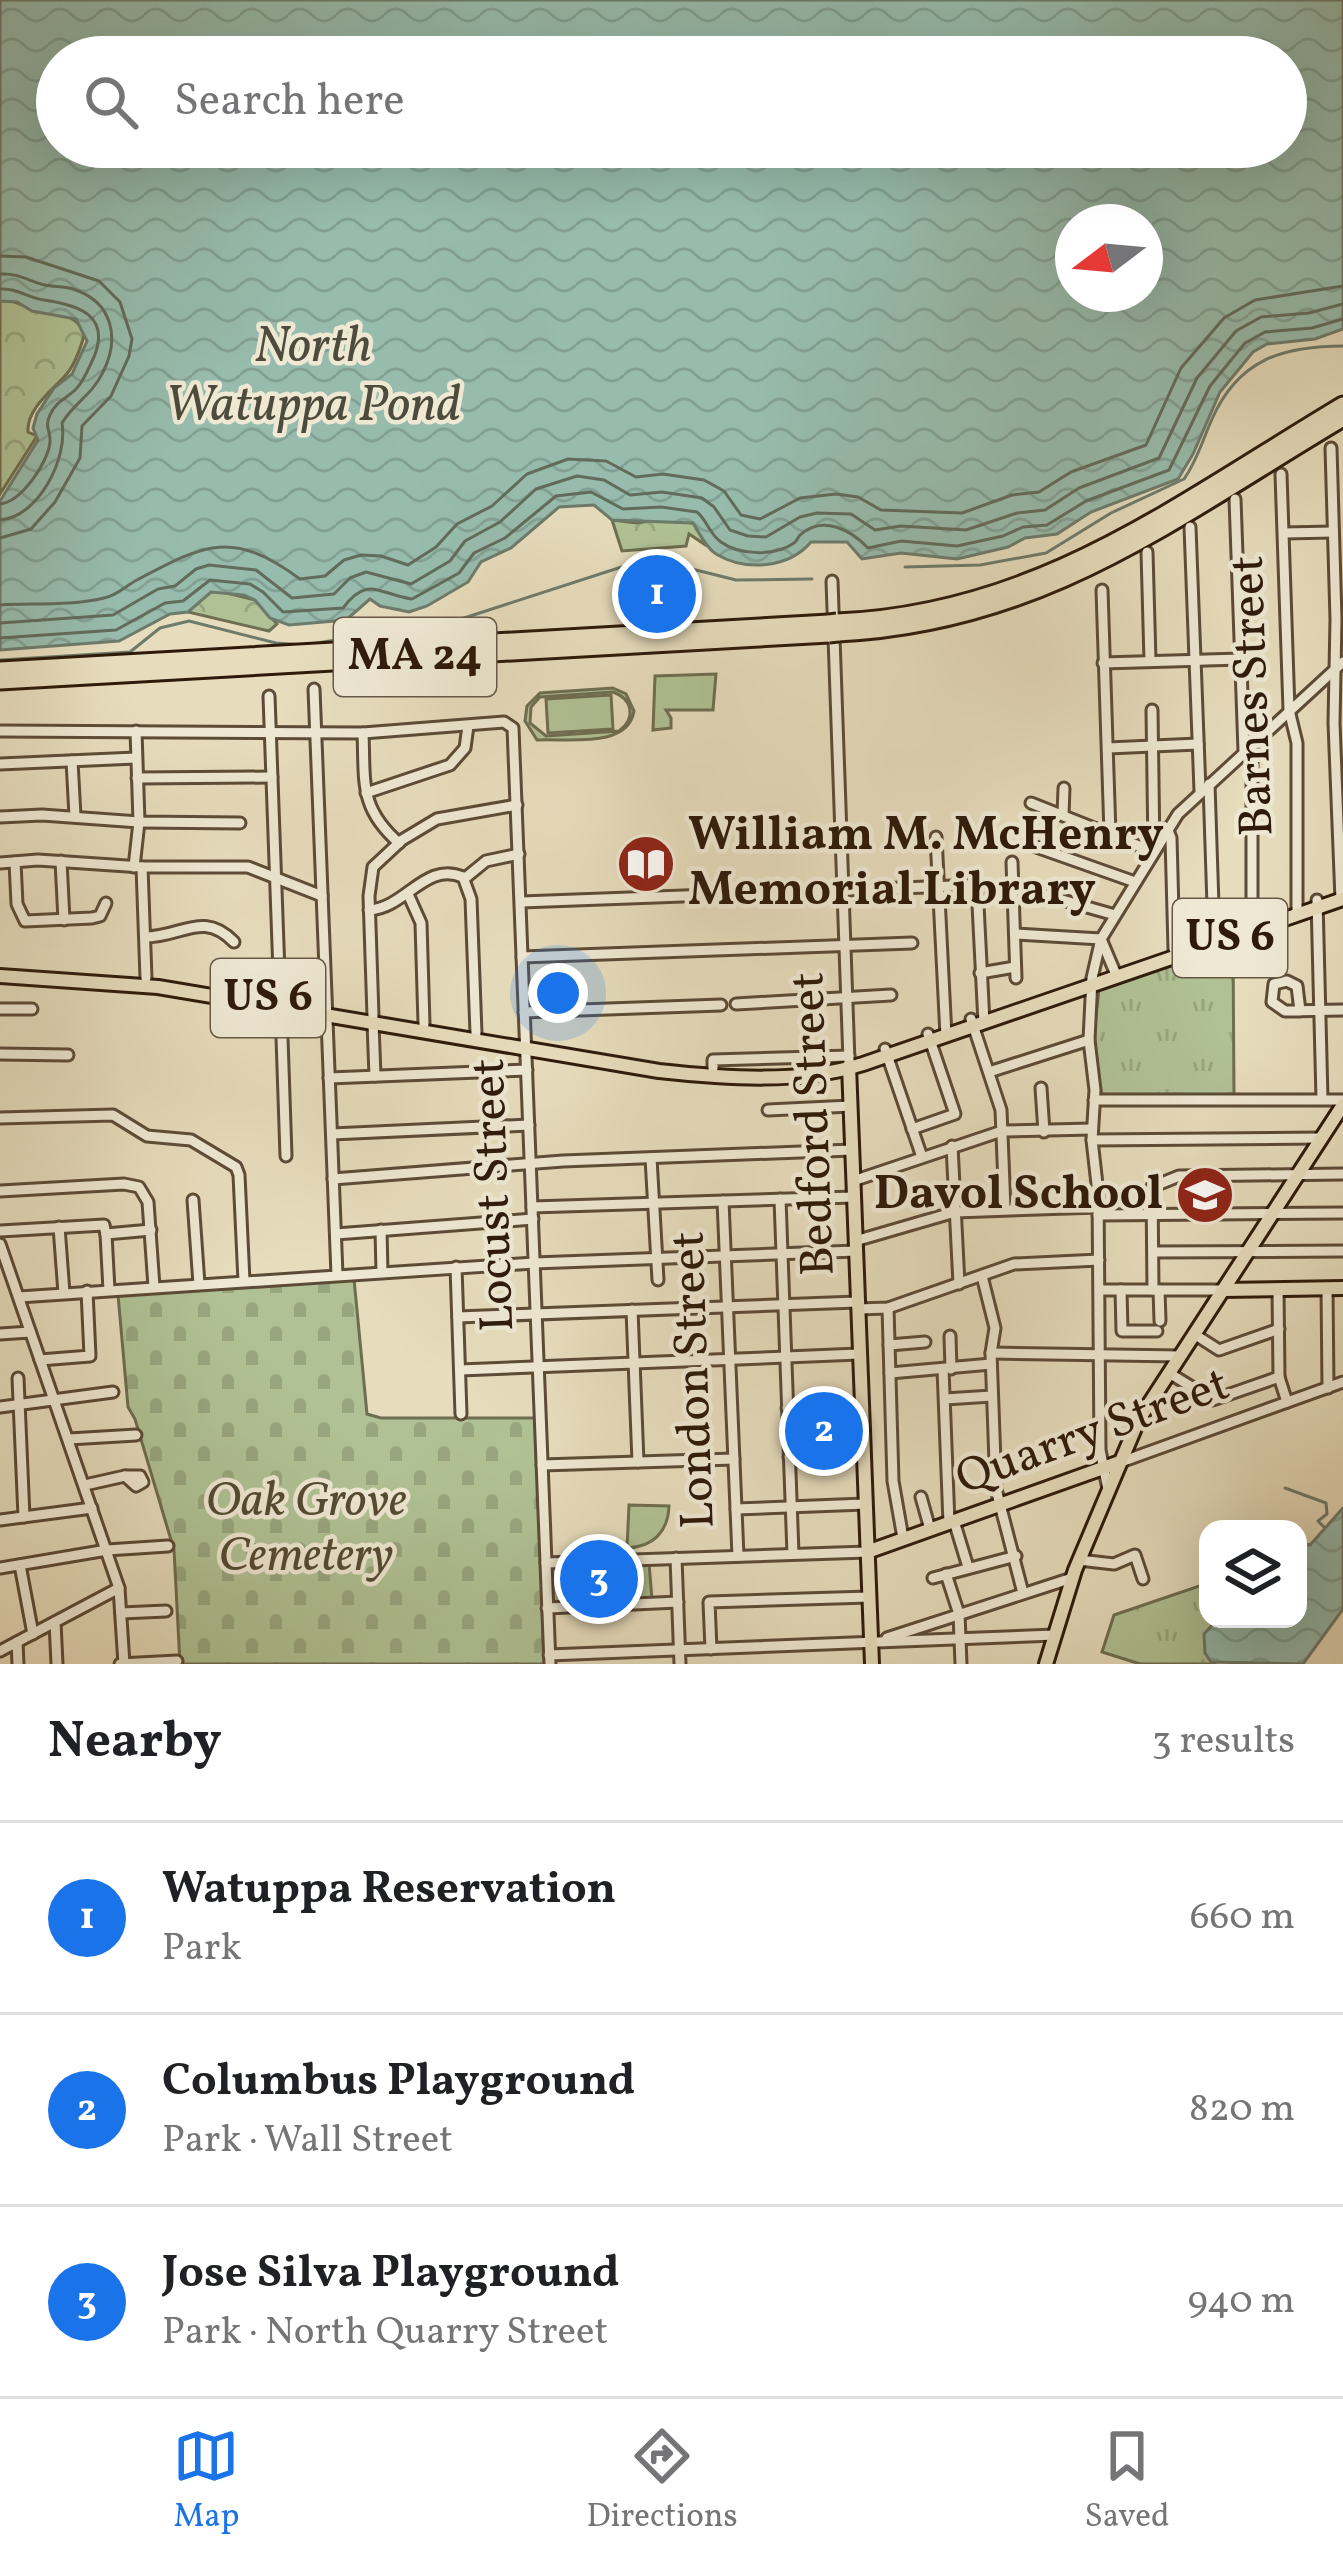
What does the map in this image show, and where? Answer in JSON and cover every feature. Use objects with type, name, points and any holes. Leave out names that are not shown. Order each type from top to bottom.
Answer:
[{"type":"highway","name":"MA 24","points":[[0,681],[833,628],[950,608],[1043,579],[1103,550],[1343,405]]},
{"type":"highway","name":"MA 24","points":[[0,670],[932,624],[1054,586],[1115,555],[1343,418]]},
{"type":"main road","name":"US 6","points":[[0,972],[146,978],[705,1075],[797,1075],[886,1053],[1342,896]]},
{"type":"main road","name":"US 6","points":[[1116,974],[1174,949],[1297,911]]},
{"type":"main road","name":"US 6","points":[[0,972],[129,983],[280,1004]]},
{"type":"main road","name":"US 6","points":[[373,1019],[424,1024],[526,1045],[713,1068],[849,1062]]},
{"type":"main road","name":"Bedford Street","points":[[849,1062],[872,1664]]},
{"type":"main road","points":[[1046,1664],[1078,1560],[1138,1421],[1342,1108]]},
{"type":"main road","points":[[1223,1290],[1343,1288]]},
{"type":"main road","name":"Quarry Street","points":[[867,1552],[1120,1462]]},
{"type":"street","points":[[1331,448],[1342,896]]},
{"type":"street","name":"Barnes Street","points":[[1281,474],[1289,710],[1298,742],[1297,911]]},
{"type":"street","points":[[1235,500],[1252,922]]},
{"type":"street","points":[[1190,527],[1198,744],[1214,936]]},
{"type":"street","points":[[1283,533],[1333,532]]},
{"type":"street","points":[[1147,552],[1150,661]]},
{"type":"street","name":"Bedford Street","points":[[832,581],[849,1062]]},
{"type":"street","points":[[1102,590],[1110,834]]},
{"type":"street","points":[[1103,663],[1240,659]]},
{"type":"street","points":[[1108,1490],[1102,1468],[1098,1211],[1089,1040],[1092,982],[1101,939],[1154,852],[1162,826],[1339,666]]},
{"type":"street","points":[[314,689],[338,1275]]},
{"type":"street","points":[[268,696],[286,1156]]},
{"type":"street","points":[[1152,710],[1174,949]]},
{"type":"street","name":"Locust Street","points":[[469,726],[510,724],[515,743],[550,1659]]},
{"type":"street","points":[[0,731],[363,733],[469,726],[465,748],[449,765],[366,793]]},
{"type":"street","points":[[136,731],[146,978]]},
{"type":"street","points":[[363,733],[370,813],[398,843]]},
{"type":"street","points":[[1108,748],[1198,744]]},
{"type":"street","points":[[0,764],[136,758]]},
{"type":"street","points":[[72,760],[75,816]]},
{"type":"street","points":[[137,778],[272,776]]},
{"type":"street","points":[[1063,815],[1064,788]]},
{"type":"street","points":[[1031,803],[1154,852]]},
{"type":"street","points":[[375,1076],[370,872],[398,843],[436,819],[517,805]]},
{"type":"street","points":[[0,817],[240,823]]},
{"type":"street","points":[[936,837],[945,1032]]},
{"type":"street","points":[[1036,847],[1135,882]]},
{"type":"street","points":[[464,879],[486,861],[519,854]]},
{"type":"street","points":[[61,861],[64,920]]},
{"type":"street","points":[[15,862],[17,904],[22,918],[29,922],[100,916],[106,903]]},
{"type":"street","points":[[980,973],[1016,973],[1012,862]]},
{"type":"street","points":[[0,863],[248,867],[322,896]]},
{"type":"street","points":[[369,910],[384,909],[436,874],[451,872],[464,879],[470,899],[476,1033]]},
{"type":"street","points":[[521,902],[980,885],[978,1021],[1001,1110],[1005,1210]]},
{"type":"street","points":[[1013,886],[1115,915]]},
{"type":"street","points":[[408,894],[421,923],[424,1024]]},
{"type":"street","points":[[1318,904],[1322,1100]]},
{"type":"street","points":[[145,937],[163,937],[197,926],[221,929],[234,942]]},
{"type":"street","points":[[1015,934],[1101,939]]},
{"type":"street","points":[[1101,939],[1116,974]]},
{"type":"street","points":[[523,957],[912,943]]},
{"type":"street","points":[[736,1004],[891,995]]},
{"type":"street","points":[[524,1012],[721,1005]]},
{"type":"street","points":[[0,1010],[32,1009]]},
{"type":"street","points":[[1300,1011],[1343,1010]]},
{"type":"street","points":[[912,1130],[955,1114],[929,1038]]},
{"type":"street","points":[[989,1072],[1089,1040]]},
{"type":"street","points":[[886,1053],[922,1157]]},
{"type":"street","points":[[0,1054],[68,1055]]},
{"type":"street","points":[[329,1078],[527,1070]]},
{"type":"street","points":[[1041,1088],[1044,1132]]},
{"type":"street","points":[[1094,1100],[1322,1100],[1342,1108]]},
{"type":"street","points":[[769,1110],[850,1106]]},
{"type":"street","points":[[0,1118],[106,1114],[148,1136],[191,1140],[236,1167],[244,1281]]},
{"type":"street","points":[[332,1133],[529,1125]]},
{"type":"street","points":[[854,1181],[1002,1131],[1322,1138]]},
{"type":"street","points":[[952,1146],[958,1284]]},
{"type":"street","points":[[334,1179],[852,1150]]},
{"type":"street","points":[[651,1158],[658,1280]]},
{"type":"street","points":[[1121,1290],[1122,1331],[1158,1326],[1152,1186],[1179,1176],[1343,1174]]},
{"type":"street","points":[[0,1191],[139,1187],[148,1202],[154,1287]]},
{"type":"street","points":[[336,1234],[653,1203],[854,1197]]},
{"type":"street","points":[[780,1199],[793,1554]]},
{"type":"street","points":[[193,1200],[199,1284]]},
{"type":"street","name":"London Street","points":[[723,1201],[738,1556]]},
{"type":"street","points":[[19,1297],[855,1246],[955,1212],[1343,1213]]},
{"type":"street","points":[[0,1231],[104,1225],[109,1290]]},
{"type":"street","points":[[59,1227],[64,1294]]},
{"type":"street","points":[[381,1230],[382,1272]]},
{"type":"street","points":[[106,1234],[151,1231]]},
{"type":"street","points":[[0,1244],[119,1588],[122,1664],[177,1661]]},
{"type":"street","points":[[1154,1252],[1343,1251]]},
{"type":"street","points":[[458,1317],[784,1304],[888,1308],[1014,1264],[1099,1260]]},
{"type":"street","points":[[456,1268],[461,1414]]},
{"type":"street","points":[[982,1276],[995,1328],[991,1359],[997,1489],[1023,1593]]},
{"type":"street","points":[[1328,1288],[1328,1388]]},
{"type":"street","points":[[1278,1289],[1279,1377],[1287,1402]]},
{"type":"street","points":[[1100,1290],[1223,1290]]},
{"type":"street","points":[[40,1360],[90,1357],[87,1292]]},
{"type":"street","points":[[888,1308],[893,1481],[903,1538]]},
{"type":"street","points":[[632,1310],[638,1462]]},
{"type":"street","points":[[1194,1334],[1219,1350],[1279,1329]]},
{"type":"street","points":[[0,1334],[30,1332]]},
{"type":"street","points":[[950,1336],[945,1399],[952,1522],[968,1567]]},
{"type":"street","points":[[889,1345],[925,1342]]},
{"type":"street","points":[[460,1370],[860,1354]]},
{"type":"street","points":[[890,1373],[947,1369],[991,1359],[1180,1356]]},
{"type":"street","points":[[1169,1373],[1213,1400],[1279,1377]]},
{"type":"street","points":[[19,1378],[24,1517]]},
{"type":"street","name":"Quarry Street","points":[[1120,1462],[1343,1382]]},
{"type":"street","points":[[0,1407],[113,1392]]},
{"type":"street","points":[[945,1399],[992,1396]]},
{"type":"street","points":[[787,1408],[862,1405]]},
{"type":"street","points":[[69,1439],[136,1435]]},
{"type":"street","points":[[789,1457],[863,1454]]},
{"type":"street","points":[[542,1465],[734,1459]]},
{"type":"street","points":[[85,1486],[125,1476]]},
{"type":"street","points":[[921,1497],[930,1529]]},
{"type":"street","points":[[736,1509],[865,1504]]},
{"type":"street","points":[[0,1520],[92,1508]]},
{"type":"street","points":[[0,1568],[107,1550],[168,1546]]},
{"type":"street","points":[[546,1563],[867,1552]]},
{"type":"street","points":[[1078,1560],[1114,1564],[1135,1555],[1143,1579]]},
{"type":"street","points":[[933,1579],[1016,1556]]},
{"type":"street","points":[[676,1558],[680,1664]]},
{"type":"street","points":[[20,1565],[33,1634]]},
{"type":"street","points":[[946,1574],[958,1614],[961,1664]]},
{"type":"street","points":[[871,1643],[1072,1578]]},
{"type":"street","points":[[0,1651],[119,1588]]},
{"type":"street","points":[[711,1649],[709,1602],[869,1597]]},
{"type":"street","points":[[548,1608],[677,1602]]},
{"type":"street","points":[[121,1613],[166,1612]]},
{"type":"street","points":[[55,1622],[57,1664]]},
{"type":"street","points":[[550,1659],[1055,1635]]},
{"type":"street","points":[[17,1642],[18,1664]]},
{"type":"green space","points":[[0,301],[70,318],[85,332],[71,367],[31,416],[28,432],[37,436],[0,494]]},
{"type":"green space","points":[[612,520],[693,523],[707,546],[689,534],[686,546],[622,551]]},
{"type":"green space","points":[[210,592],[255,600],[277,624],[269,631],[188,612]]},
{"type":"green space","points":[[716,674],[713,710],[666,710],[671,728],[653,730],[655,676]]},
{"type":"green space","points":[[613,688],[626,694],[634,711],[621,731],[609,736],[537,740],[525,721],[527,706],[540,693]],"holes":[[[620,695],[630,715],[619,731],[546,736],[530,723],[531,707],[540,697]]]},
{"type":"green space","points":[[611,695],[613,729],[548,733],[546,699]]},
{"type":"green space","points":[[1233,943],[1234,1097],[1102,1098],[1093,1044],[1099,989]]},
{"type":"green space","name":"Oak Grove Cemetery","points":[[354,1279],[367,1414],[381,1418],[536,1418],[544,1664],[180,1664],[174,1550],[128,1407],[118,1295]]},
{"type":"green space","points":[[856,1409],[857,1450],[792,1453],[791,1412]]},
{"type":"green space","points":[[629,1505],[669,1506],[657,1536],[627,1548]]},
{"type":"green space","points":[[649,1563],[652,1600],[550,1605],[548,1568]]},
{"type":"green space","points":[[1199,1586],[1199,1628],[1212,1628],[1205,1646],[1215,1664],[1140,1664],[1102,1652],[1114,1615]]},
{"type":"water","name":"North Watuppa Pond","points":[[0,0],[1343,0],[1343,329],[1315,339],[1267,344],[1253,352],[1220,392],[1178,479],[1091,512],[1057,534],[1025,538],[1008,547],[957,559],[901,553],[862,559],[847,542],[811,542],[779,562],[753,565],[712,551],[693,523],[612,520],[594,505],[559,507],[511,548],[481,562],[468,582],[409,612],[370,599],[346,620],[289,625],[270,618],[244,595],[211,592],[188,612],[170,614],[119,641],[0,650],[0,501],[38,440],[33,428],[37,414],[54,388],[72,374],[87,341],[76,319],[32,311],[17,302],[0,301]]},
{"type":"water","points":[[1343,1508],[1343,1609],[1303,1664],[1211,1662],[1205,1653],[1204,1634],[1210,1628],[1307,1628],[1310,1545]]},
{"type":"waterway","points":[[905,567],[980,565],[1046,553],[1111,513],[1184,479],[1223,399],[1249,370],[1300,349],[1343,346]]},
{"type":"waterway","points":[[0,660],[130,652],[160,628],[189,621],[276,643],[305,645],[458,620],[640,561],[664,562],[736,580],[812,579]]},
{"type":"waterway","points":[[1285,1488],[1326,1503],[1327,1514],[1318,1521],[1325,1528]]},
{"type":"place","name":"Watuppa Reservation","points":[[657,594]]},
{"type":"place","name":"William M. McHenry Memorial Library","points":[[646,864]]},
{"type":"place","name":"Davol School","points":[[1205,1195]]},
{"type":"place","name":"Columbus Playground","points":[[824,1431]]},
{"type":"place","name":"Jose Silva Playground","points":[[599,1579]]}]
